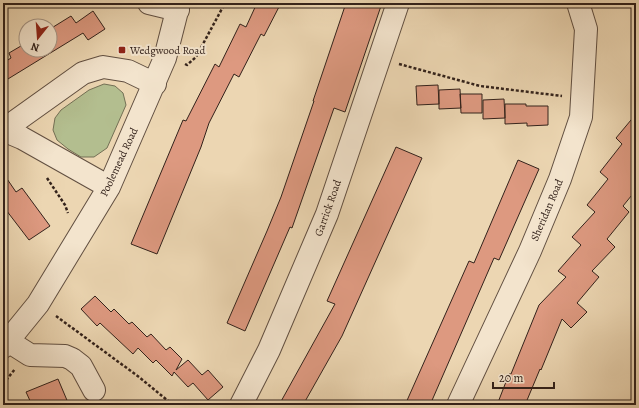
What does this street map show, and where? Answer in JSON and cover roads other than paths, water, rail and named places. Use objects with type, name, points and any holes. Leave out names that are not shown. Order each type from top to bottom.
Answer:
[{"type":"street","points":[[149,3],[179,6]]},
{"type":"street","name":"Garrick Road","points":[[241,405],[270,350],[327,214],[398,3]]},
{"type":"street","name":"Sheridan Road","points":[[458,405],[530,251],[560,179],[581,117],[586,29],[578,3]]},
{"type":"street","name":"Poolemead Road","points":[[6,344],[38,304],[109,187],[155,84],[165,58],[179,6]]},
{"type":"street","points":[[109,187],[22,138],[3,130],[83,73],[103,67],[128,71],[155,84]]},
{"type":"street","points":[[6,344],[30,355],[65,356],[72,359],[81,366],[94,390]]},
{"type":"place","name":"Wedgwood Road","points":[[122,50]]}]
